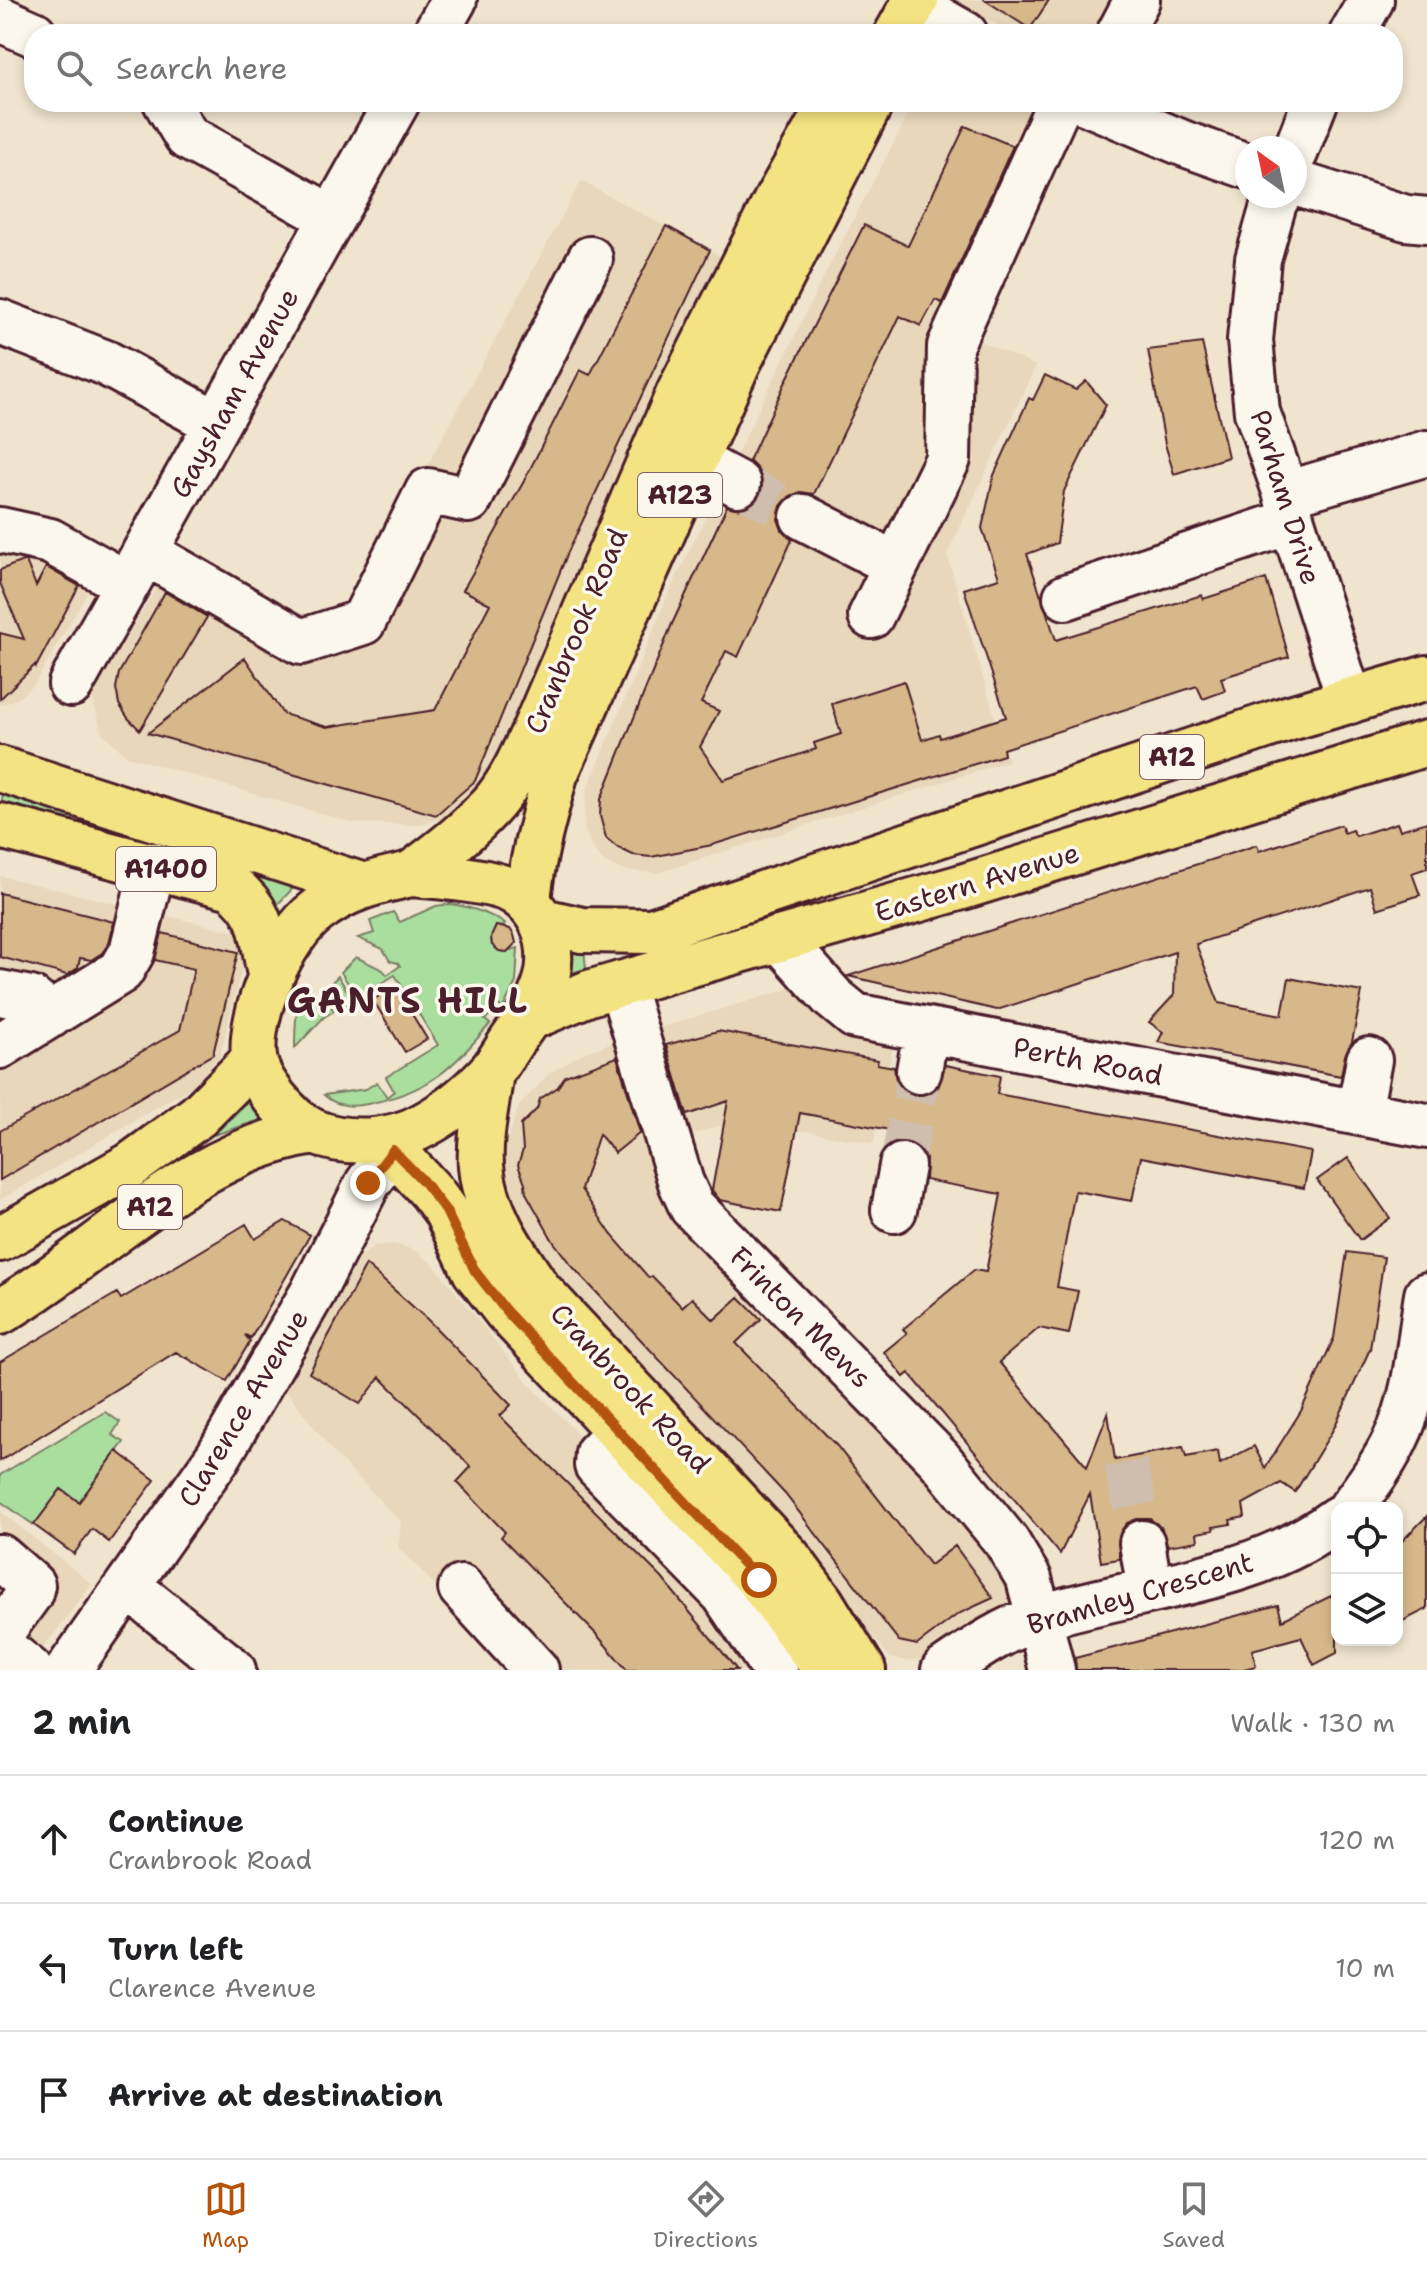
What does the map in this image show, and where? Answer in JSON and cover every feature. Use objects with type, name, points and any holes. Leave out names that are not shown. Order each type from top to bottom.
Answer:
[{"type":"main road","name":"Cranbrook Road","points":[[411,874],[446,848],[495,801],[522,758],[679,393],[778,197],[826,112]]},
{"type":"main road","name":"Cranbrook Road","points":[[535,912],[530,881],[555,775],[738,363],[866,112]]},
{"type":"main road","name":"Eastern Avenue","points":[[535,912],[582,930],[651,931],[1275,723],[1427,678]]},
{"type":"main road","name":"Eastern Avenue","points":[[527,1019],[569,1000],[621,984],[977,883],[1427,743]]},
{"type":"main road","name":"A1400","points":[[0,769],[361,885]]},
{"type":"main road","name":"A1400","points":[[0,826],[232,887],[256,912],[264,934],[271,978]]},
{"type":"main road","name":"A12","points":[[0,1239],[131,1165],[198,1116],[254,1060],[259,1014],[271,978],[283,952],[314,912],[361,885],[411,874],[451,878],[515,892],[535,912]]},
{"type":"main road","name":"A123","points":[[527,1019],[541,997],[550,957],[548,939],[535,912]]},
{"type":"main road","name":"A12","points":[[0,1312],[89,1253],[186,1182],[242,1151],[287,1136],[315,1132],[351,1140],[392,1141],[423,1125],[450,1107],[491,1072],[527,1019]]},
{"type":"main road","points":[[254,1060],[279,1103],[294,1120],[315,1132]]},
{"type":"main road","name":"Cranbrook Road","points":[[491,1072],[481,1164],[485,1195],[511,1249],[632,1419],[826,1670]]},
{"type":"main road","name":"Cranbrook Road","points":[[392,1141],[446,1211],[475,1271],[506,1311],[632,1419],[748,1512],[788,1557],[821,1602],[863,1670]]},
{"type":"street","points":[[441,24],[454,0]]},
{"type":"street","points":[[1124,24],[1137,0]]},
{"type":"street","points":[[1358,24],[1371,0]]},
{"type":"street","points":[[909,13],[938,24]]},
{"type":"street","points":[[0,19],[24,30]]},
{"type":"street","points":[[172,112],[187,137],[332,218]]},
{"type":"street","name":"Gaysham Avenue","points":[[71,684],[391,112]]},
{"type":"street","points":[[871,616],[948,459],[950,346],[1055,112]]},
{"type":"street","points":[[1109,112],[1235,162]]},
{"type":"street","points":[[1302,136],[1311,112]]},
{"type":"street","points":[[1307,187],[1406,218],[1427,220]]},
{"type":"street","name":"Parham Drive","points":[[1273,208],[1258,259],[1250,340],[1257,412],[1350,701]]},
{"type":"street","points":[[0,530],[50,541],[136,568],[301,642],[363,622],[428,491],[469,500],[590,259]]},
{"type":"street","points":[[0,322],[106,363],[216,423]]},
{"type":"street","points":[[1066,597],[1427,453]]},
{"type":"street","points":[[695,461],[738,484]]},
{"type":"street","points":[[803,517],[896,565]]},
{"type":"street","points":[[0,1046],[121,971],[132,952],[153,865]]},
{"type":"street","name":"Perth Road","points":[[780,939],[833,998],[855,1016],[922,1051],[1209,1068],[1359,1113],[1427,1126]]},
{"type":"street","name":"Frinton Mews","points":[[621,984],[681,1183],[692,1207],[939,1459],[1006,1541],[1029,1579],[1052,1670]]},
{"type":"street","points":[[0,993],[31,999],[51,1015]]},
{"type":"street","points":[[1359,1113],[1369,1060]]},
{"type":"street","name":"Clarence Avenue","points":[[68,1670],[218,1457],[313,1292],[392,1141]]},
{"type":"street","points":[[894,1210],[902,1166]]},
{"type":"street","points":[[1356,1502],[1374,1478],[1396,1438],[1411,1396],[1427,1295]]},
{"type":"street","points":[[632,1419],[598,1453],[597,1465],[724,1594],[775,1670]]},
{"type":"street","name":"Bramley Crescent","points":[[944,1670],[988,1639],[1039,1618],[1274,1555],[1316,1535],[1331,1524]]},
{"type":"street","points":[[1142,1543],[1150,1590]]},
{"type":"street","points":[[0,1557],[32,1585],[30,1593],[0,1634]]},
{"type":"street","points":[[128,1586],[233,1670]]},
{"type":"street","points":[[461,1588],[536,1670]]},
{"type":"street","points":[[0,1646],[30,1670]]},
{"type":"shaded area","points":[[1151,0],[1138,24],[996,24],[957,2]]},
{"type":"shaded area","points":[[910,112],[1051,112],[959,332],[1036,366],[947,555],[1008,761],[657,873],[622,870],[604,862],[592,848],[584,828],[586,793],[667,597],[823,278]]},
{"type":"shaded area","points":[[581,181],[728,260],[619,472],[486,788],[456,815],[417,825],[352,823],[127,756],[101,732],[92,695],[171,563],[283,627],[348,612]]},
{"type":"shaded area","points":[[0,518],[104,564],[35,683],[17,699],[0,705]]},
{"type":"shaded area","points":[[0,876],[235,932],[242,949],[242,967],[220,1056],[193,1086],[0,1200]]},
{"type":"shaded area","points":[[814,981],[897,1027],[873,1144],[807,1131],[719,1126],[681,1138],[698,1196],[1049,1593],[1005,1607],[965,1628],[927,1658],[908,1661],[890,1658],[772,1505],[579,1304],[536,1251],[520,1223],[507,1187],[505,1146],[519,1106],[549,1074],[581,1054],[619,1040]]},
{"type":"shaded area","points":[[395,1244],[416,1251],[433,1264],[531,1386],[620,1477],[784,1670],[518,1670],[398,1547],[401,1522],[334,1453],[284,1388],[360,1258],[374,1246]]},
{"type":"shaded area","points":[[0,1511],[92,1584],[26,1670],[0,1670]]},
{"type":"green space","points":[[5,788],[76,811],[71,826],[0,807]]},
{"type":"green space","points":[[262,871],[299,882],[278,904],[265,886],[256,881]]},
{"type":"green space","points":[[450,904],[499,920],[505,924],[493,934],[492,945],[502,952],[518,948],[516,982],[503,1008],[498,1005],[485,1020],[490,1024],[451,1065],[410,1092],[353,1106],[329,1099],[324,1095],[366,1089],[377,1082],[387,1097],[394,1091],[386,1077],[438,1045],[395,975],[357,998],[341,972],[356,957],[387,975],[400,966],[390,961],[383,949],[358,938],[374,933],[370,921],[393,912],[400,922],[436,906]]},
{"type":"green space","points":[[560,928],[583,938],[586,969],[559,976]]},
{"type":"green space","points":[[338,976],[353,1000],[343,1007],[333,991],[325,996],[334,1011],[324,1017],[295,1048],[298,1004],[320,994]]},
{"type":"green space","points":[[247,1102],[263,1119],[214,1135]]},
{"type":"green space","points":[[105,1412],[120,1422],[112,1435],[124,1442],[79,1502],[61,1489],[34,1525],[0,1501],[0,1475]]},
{"type":"building","points":[[985,0],[1049,0],[1033,24],[1022,24]]},
{"type":"building","points":[[965,126],[1013,146],[942,303],[935,300],[921,326],[900,316],[814,494],[801,492],[790,496],[781,506],[778,519],[782,530],[792,540],[738,657],[726,651],[701,703],[719,711],[700,747],[723,780],[816,749],[814,743],[841,734],[832,704],[904,681],[922,740],[939,734],[940,738],[1006,717],[964,589],[999,578],[982,528],[994,475],[1029,398],[1033,400],[1045,375],[1076,390],[1086,381],[1106,405],[1064,491],[1057,543],[1027,554],[1056,640],[1202,595],[1203,599],[1266,579],[1289,657],[1221,678],[1225,691],[1203,699],[1197,686],[1003,749],[1004,755],[712,845],[651,857],[633,855],[618,848],[606,838],[600,816],[601,799],[672,624],[727,506],[740,509],[750,506],[760,495],[763,482],[760,472],[749,461],[787,379],[864,225],[908,246]]},
{"type":"building","points":[[666,226],[710,250],[568,552],[475,781],[436,815],[148,733],[245,658],[283,714],[327,727],[435,710],[490,604],[463,590],[524,481],[580,370],[590,375]]},
{"type":"building","points":[[1202,343],[1228,457],[1174,474],[1165,444],[1148,350]]},
{"type":"building","points":[[26,561],[36,586],[46,567],[79,586],[36,667],[0,699],[0,633],[24,639],[0,583],[0,570]]},
{"type":"building","points":[[165,592],[207,617],[140,730],[119,704],[116,688],[119,673]]},
{"type":"building","points":[[1427,822],[1427,868],[1412,873],[1420,895],[1377,909],[1370,887],[1196,944],[1219,1003],[1282,1015],[1289,978],[1362,992],[1352,1042],[1345,1055],[1341,1076],[1158,1042],[1163,1032],[1149,1022],[1174,995],[1175,952],[997,1010],[848,976],[1257,845],[1259,851],[1341,825],[1344,833],[1352,830],[1356,836],[1397,823],[1400,830]]},
{"type":"building","points":[[0,893],[114,922],[109,943],[102,953],[91,960],[80,958],[78,968],[67,975],[0,957]]},
{"type":"building","points":[[496,926],[510,929],[514,935],[516,943],[507,952],[499,951],[492,945],[491,937]]},
{"type":"building","points":[[162,933],[238,952],[213,1054],[0,1180],[0,1131],[180,1030],[194,969],[155,960]]},
{"type":"building","points":[[395,986],[427,1039],[405,1052],[373,1000]]},
{"type":"building","points":[[718,1031],[878,1060],[877,1064],[894,1067],[902,1090],[914,1095],[927,1095],[938,1088],[945,1065],[1000,1076],[997,1094],[1311,1152],[1304,1188],[1141,1157],[1132,1201],[1075,1191],[1057,1287],[1078,1291],[1069,1334],[1039,1328],[999,1362],[1087,1467],[1108,1413],[1115,1460],[1183,1447],[1186,1457],[1218,1451],[1220,1464],[1254,1446],[1265,1468],[1301,1411],[1334,1338],[1347,1252],[1384,1257],[1370,1349],[1334,1428],[1295,1492],[1281,1483],[1243,1504],[1245,1517],[1230,1520],[1231,1524],[1213,1527],[1214,1530],[1197,1533],[1198,1541],[1168,1546],[1161,1527],[1150,1519],[1137,1519],[1127,1523],[1119,1534],[1119,1559],[1101,1562],[1090,1494],[1060,1554],[909,1373],[904,1377],[884,1352],[907,1333],[903,1329],[974,1270],[986,1272],[1001,1194],[925,1180],[926,1158],[919,1148],[906,1141],[894,1142],[887,1147],[890,1130],[800,1113],[781,1212],[720,1200],[712,1190],[728,1101],[687,1115],[666,1045]]},
{"type":"building","points":[[617,1057],[640,1133],[615,1153],[599,1134],[581,1189],[611,1234],[649,1278],[652,1276],[682,1307],[692,1298],[714,1320],[739,1297],[761,1319],[736,1343],[837,1446],[930,1565],[955,1546],[993,1598],[958,1614],[917,1645],[899,1641],[785,1494],[571,1265],[553,1241],[526,1193],[518,1165],[523,1150],[521,1125],[537,1109],[540,1099],[558,1087],[565,1076]]},
{"type":"building","points":[[1348,1158],[1390,1218],[1360,1240],[1317,1180]]},
{"type":"building","points":[[285,1221],[310,1235],[251,1338],[245,1335],[250,1341],[227,1381],[187,1358],[189,1356],[186,1358],[176,1352],[0,1461],[0,1362],[117,1293],[121,1299],[246,1224],[255,1239]]},
{"type":"building","points":[[366,1265],[428,1320],[511,1405],[500,1416],[662,1578],[737,1670],[627,1670],[501,1537],[505,1532],[457,1482],[471,1467],[380,1377],[360,1404],[309,1373]]},
{"type":"building","points":[[117,1451],[155,1480],[109,1542],[92,1529],[74,1554],[34,1525],[61,1489],[79,1502]]},
{"type":"building","points":[[1427,1516],[1427,1609],[1403,1621],[1403,1574],[1403,1540]]},
{"type":"building","points":[[1331,1596],[1331,1646],[1337,1646],[1337,1653],[1314,1665],[1301,1637],[1252,1650],[1256,1666],[1240,1670],[1076,1670],[1075,1658],[1278,1605],[1282,1620]]},
{"type":"tunnel","points":[[738,484],[803,517]]},
{"type":"tunnel","points":[[902,1166],[919,1071]]},
{"type":"tunnel","points":[[1126,1463],[1142,1543]]},
{"type":"district","name":"GANTS HILL","points":[[408,1000]]},
{"type":"route","points":[[368,1183],[393,1150],[446,1211],[475,1271],[506,1311],[759,1580]]}]
